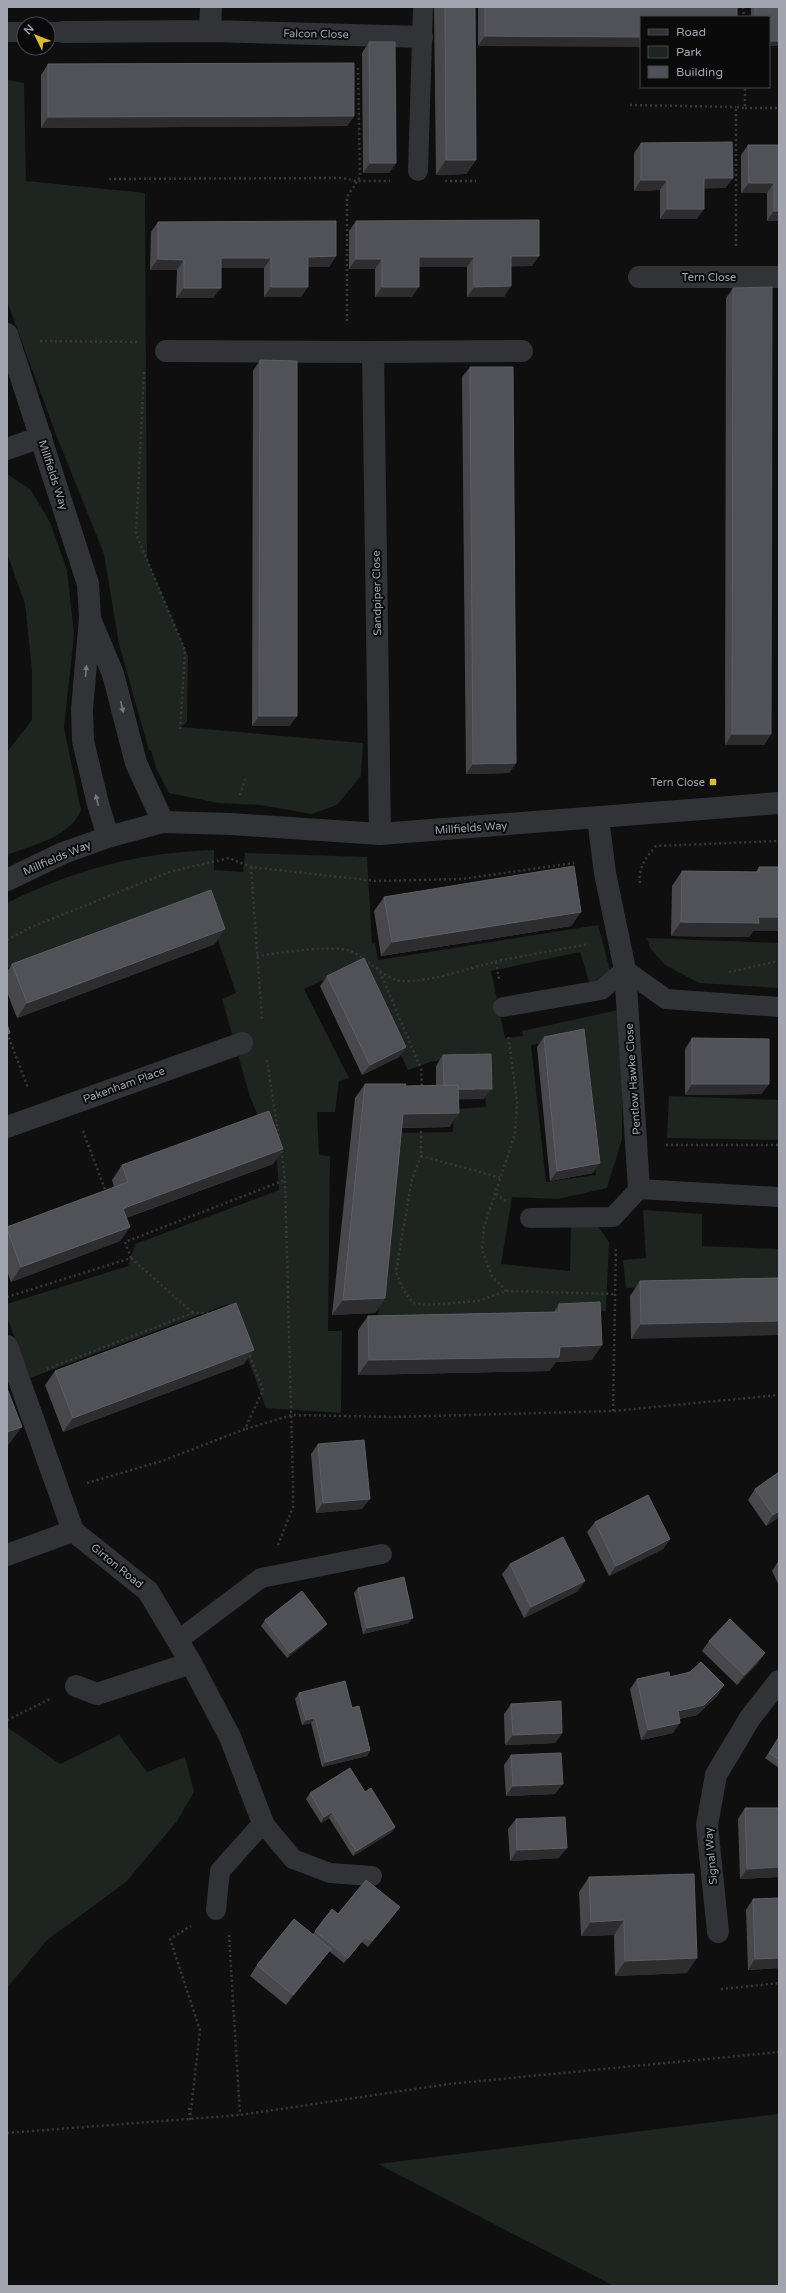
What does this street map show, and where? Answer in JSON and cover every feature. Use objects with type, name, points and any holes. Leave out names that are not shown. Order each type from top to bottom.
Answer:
[{"type":"street","points":[[210,31],[211,7]]},
{"type":"street","name":"Falcon Close","points":[[56,32],[210,31],[422,37]]},
{"type":"street","name":"Tern Close","points":[[639,277],[779,277]]},
{"type":"street","name":"Millfields Way","points":[[8,338],[88,584],[90,618],[82,709],[83,741],[98,804],[108,837]]},
{"type":"street","points":[[166,351],[522,351]]},
{"type":"street","name":"Sandpiper Close","points":[[373,352],[380,834]]},
{"type":"street","points":[[7,449],[41,437]]},
{"type":"street","name":"Millfields Way","points":[[90,618],[113,674],[136,763],[163,822]]},
{"type":"street","name":"Millfields Way","points":[[7,880],[63,853],[108,837],[163,822],[231,824],[380,834],[598,819],[779,803]]},
{"type":"street","name":"Pentlow Hawke Close","points":[[598,819],[603,859],[626,970],[639,1189]]},
{"type":"street","name":"Pakenham Place","points":[[7,1127],[242,1043]]},
{"type":"street","points":[[7,1346],[73,1531],[7,1555]]},
{"type":"street","name":"Girton Road","points":[[73,1531],[148,1591],[190,1663],[230,1737],[263,1823]]},
{"type":"street","points":[[76,1686],[97,1694],[190,1663]]},
{"type":"street","name":"Signal Way","points":[[718,1932],[707,1825],[716,1775],[750,1718],[779,1681]]},
{"type":"lane","points":[[418,171],[422,7]]},
{"type":"lane","points":[[503,1007],[601,990],[626,970],[666,999],[779,1007]]},
{"type":"lane","points":[[530,1218],[613,1217],[639,1189],[779,1197]]},
{"type":"lane","points":[[177,1641],[262,1578],[382,1554]]},
{"type":"lane","points":[[216,1910],[220,1871],[263,1823],[293,1859],[330,1873],[372,1876]]},
{"type":"path","points":[[347,352],[347,197],[360,177],[358,72]]},
{"type":"path","points":[[745,88],[745,108]]},
{"type":"path","points":[[630,105],[779,108]]},
{"type":"path","points":[[736,107],[736,277]]},
{"type":"path","points":[[109,179],[343,178],[356,181],[396,181]]},
{"type":"path","points":[[444,181],[476,181]]},
{"type":"path","points":[[8,338],[145,342],[166,351]]},
{"type":"path","points":[[144,365],[136,534],[185,650],[180,732]]},
{"type":"path","points":[[641,887],[639,872],[648,854],[656,846],[779,841]]},
{"type":"path","points":[[7,940],[29,928],[169,872],[229,858],[251,867],[376,881],[440,880],[603,859]]},
{"type":"path","points":[[251,867],[262,1024]]},
{"type":"path","points":[[257,956],[321,949],[349,950],[368,960],[380,971],[401,981],[444,975],[496,962],[619,938]]},
{"type":"path","points":[[724,973],[779,961]]},
{"type":"path","points":[[496,962],[514,1068],[517,1101],[515,1134],[502,1178],[484,1227],[482,1250],[492,1276],[506,1291]]},
{"type":"path","points":[[380,971],[421,1069],[423,1090]]},
{"type":"path","points":[[7,1033],[39,1115]]},
{"type":"path","points":[[262,1578],[280,1541],[293,1507],[292,1415],[285,1180],[266,1054]]},
{"type":"path","points":[[72,1104],[109,1200]]},
{"type":"path","points":[[421,1131],[421,1156],[412,1179],[396,1272],[404,1291],[413,1303],[427,1305],[478,1301],[506,1291],[614,1294]]},
{"type":"path","points":[[637,1145],[779,1145]]},
{"type":"path","points":[[421,1156],[502,1178]]},
{"type":"path","points":[[125,1242],[285,1180]]},
{"type":"path","points":[[613,1217],[616,1235],[613,1411]]},
{"type":"path","points":[[123,1235],[131,1258],[193,1313]]},
{"type":"path","points":[[7,1297],[131,1258]]},
{"type":"path","points":[[19,1380],[193,1313],[220,1312]]},
{"type":"path","points":[[246,1429],[263,1390],[247,1348]]},
{"type":"path","points":[[59,1492],[162,1460],[246,1429],[292,1415],[393,1418],[613,1411],[779,1395]]},
{"type":"path","points":[[7,1720],[76,1686]]},
{"type":"path","points":[[190,2119],[200,2030],[170,1939],[227,1903],[240,2115]]},
{"type":"path","points":[[721,1989],[779,1983]]},
{"type":"path","points":[[7,2133],[240,2115],[449,2084],[779,2052]]},
{"type":"path","points":[[189,2108],[190,2119]]},
{"type":"green space","points":[[7,80],[24,83],[26,181],[145,193],[147,559],[188,656],[187,722],[181,727],[363,743],[361,776],[337,805],[311,814],[261,805],[218,803],[169,793],[156,768],[151,750],[149,751],[119,644],[104,554],[55,432],[7,301]]},
{"type":"green space","points":[[7,474],[30,489],[50,522],[67,570],[74,634],[64,728],[81,810],[69,827],[60,833],[50,839],[7,855],[7,752],[32,720],[32,670],[25,604],[7,553]]},
{"type":"green space","points":[[214,850],[214,870],[243,872],[245,853],[367,857],[372,944],[375,943],[378,960],[598,925],[610,970],[590,985],[580,952],[491,971],[505,1038],[523,1036],[522,1031],[623,1009],[622,1139],[607,1188],[558,1199],[512,1197],[501,1264],[570,1271],[571,1221],[595,1222],[609,1242],[606,1311],[377,1323],[398,1133],[453,1132],[454,1109],[486,1107],[483,1060],[433,1061],[408,1070],[357,964],[304,989],[349,1078],[339,1081],[335,1112],[317,1112],[319,1155],[330,1156],[328,1331],[342,1331],[341,1413],[266,1408],[228,1304],[30,1378],[7,1317],[7,1304],[128,1266],[135,1244],[279,1190],[277,1161],[250,1097],[222,999],[236,993],[203,897],[7,968],[7,903],[33,891],[83,872],[133,859]],"holes":[[[579,1036],[596,1175],[546,1182],[531,1045]]]},
{"type":"green space","points":[[647,938],[779,943],[779,988],[699,983],[665,965],[650,948]]},
{"type":"green space","points":[[669,1096],[779,1100],[779,1140],[667,1138]]},
{"type":"green space","points":[[643,1210],[702,1214],[702,1246],[779,1249],[779,1284],[626,1288],[623,1260],[646,1258]]},
{"type":"green space","points":[[7,1727],[60,1764],[119,1735],[147,1772],[185,1757],[194,1792],[177,1821],[126,1882],[47,1940],[7,1988]]},
{"type":"green space","points":[[779,2114],[779,2286],[614,2286],[378,2164]]},
{"type":"building","points":[[445,7],[475,7],[476,160],[446,160]]},
{"type":"building","points":[[485,7],[737,7],[737,16],[640,16],[640,37],[485,36]]},
{"type":"building","points":[[755,7],[779,7],[779,41],[770,41],[770,16],[755,16]]},
{"type":"building","points":[[369,42],[395,42],[396,163],[370,163]]},
{"type":"building","points":[[354,63],[354,116],[48,117],[48,64]]},
{"type":"building","points":[[732,142],[733,178],[704,178],[704,209],[667,209],[667,180],[641,180],[641,143]]},
{"type":"building","points":[[748,145],[779,145],[779,211],[774,211],[774,183],[749,183]]},
{"type":"building","points":[[539,220],[539,256],[511,256],[511,286],[474,287],[474,257],[419,257],[419,287],[382,287],[382,259],[356,259],[356,221]]},
{"type":"building","points":[[336,221],[336,256],[308,257],[308,287],[271,287],[271,258],[221,258],[221,288],[184,288],[184,260],[158,259],[158,222]]},
{"type":"building","points":[[772,287],[771,734],[732,734],[733,288]]},
{"type":"building","points":[[260,360],[297,361],[297,716],[259,716]]},
{"type":"building","points":[[470,367],[513,367],[516,763],[473,764]]},
{"type":"building","points":[[574,866],[581,912],[392,942],[384,897]]},
{"type":"building","points":[[759,867],[779,867],[779,917],[758,917],[759,923],[681,922],[682,871],[759,872]]},
{"type":"building","points":[[211,890],[225,929],[27,1003],[12,964]]},
{"type":"building","points":[[364,958],[406,1047],[370,1065],[327,976]]},
{"type":"building","points":[[7,1024],[10,1033],[7,1034]]},
{"type":"building","points":[[584,1029],[600,1163],[557,1171],[544,1037]]},
{"type":"building","points":[[692,1038],[769,1039],[769,1084],[692,1084]]},
{"type":"building","points":[[491,1054],[492,1089],[458,1089],[458,1085],[444,1086],[443,1055]]},
{"type":"building","points":[[365,1084],[406,1084],[405,1086],[458,1085],[459,1113],[403,1114],[385,1298],[343,1300]]},
{"type":"building","points":[[269,1111],[283,1149],[127,1207],[123,1209],[130,1227],[21,1267],[7,1227],[128,1182],[122,1165]]},
{"type":"building","points":[[779,1278],[779,1321],[641,1324],[640,1281]]},
{"type":"building","points":[[600,1302],[602,1345],[560,1347],[559,1357],[369,1360],[368,1316],[559,1312],[559,1304]]},
{"type":"building","points":[[236,1303],[254,1350],[73,1418],[55,1371]]},
{"type":"building","points":[[7,1388],[22,1427],[7,1432]]},
{"type":"building","points":[[364,1440],[370,1499],[323,1503],[318,1444]]},
{"type":"building","points":[[779,1472],[779,1511],[773,1515],[755,1489]]},
{"type":"building","points":[[648,1495],[670,1539],[616,1566],[595,1522]]},
{"type":"building","points":[[563,1537],[585,1581],[531,1607],[510,1564]]},
{"type":"building","points":[[404,1577],[413,1618],[367,1628],[358,1588]]},
{"type":"building","points":[[302,1591],[327,1624],[290,1653],[265,1620]]},
{"type":"building","points":[[730,1619],[765,1653],[744,1675],[709,1641]]},
{"type":"building","points":[[701,1662],[724,1685],[704,1705],[678,1711],[680,1723],[648,1730],[637,1679],[669,1672],[670,1677],[690,1672]]},
{"type":"building","points":[[345,1681],[352,1708],[359,1706],[370,1750],[326,1762],[315,1718],[306,1720],[299,1693]]},
{"type":"building","points":[[561,1701],[562,1733],[513,1735],[511,1704]]},
{"type":"building","points":[[779,1737],[779,1760],[769,1753]]},
{"type":"building","points":[[561,1753],[563,1784],[513,1786],[511,1755]]},
{"type":"building","points":[[350,1768],[365,1792],[371,1788],[395,1827],[356,1851],[332,1812],[324,1817],[310,1793]]},
{"type":"building","points":[[745,1808],[779,1808],[779,1867],[747,1869]]},
{"type":"building","points":[[565,1817],[567,1848],[517,1850],[516,1819]]},
{"type":"building","points":[[694,1874],[697,1958],[625,1961],[624,1920],[591,1922],[589,1877]]},
{"type":"building","points":[[366,1880],[400,1907],[372,1941],[365,1937],[348,1958],[315,1931],[332,1909],[338,1914]]},
{"type":"building","points":[[779,1898],[779,1958],[755,1959],[753,1899]]},
{"type":"building","points":[[294,1919],[331,1949],[293,1995],[257,1965]]},
{"type":"place","name":"Tern Close","points":[[713,782]]}]
